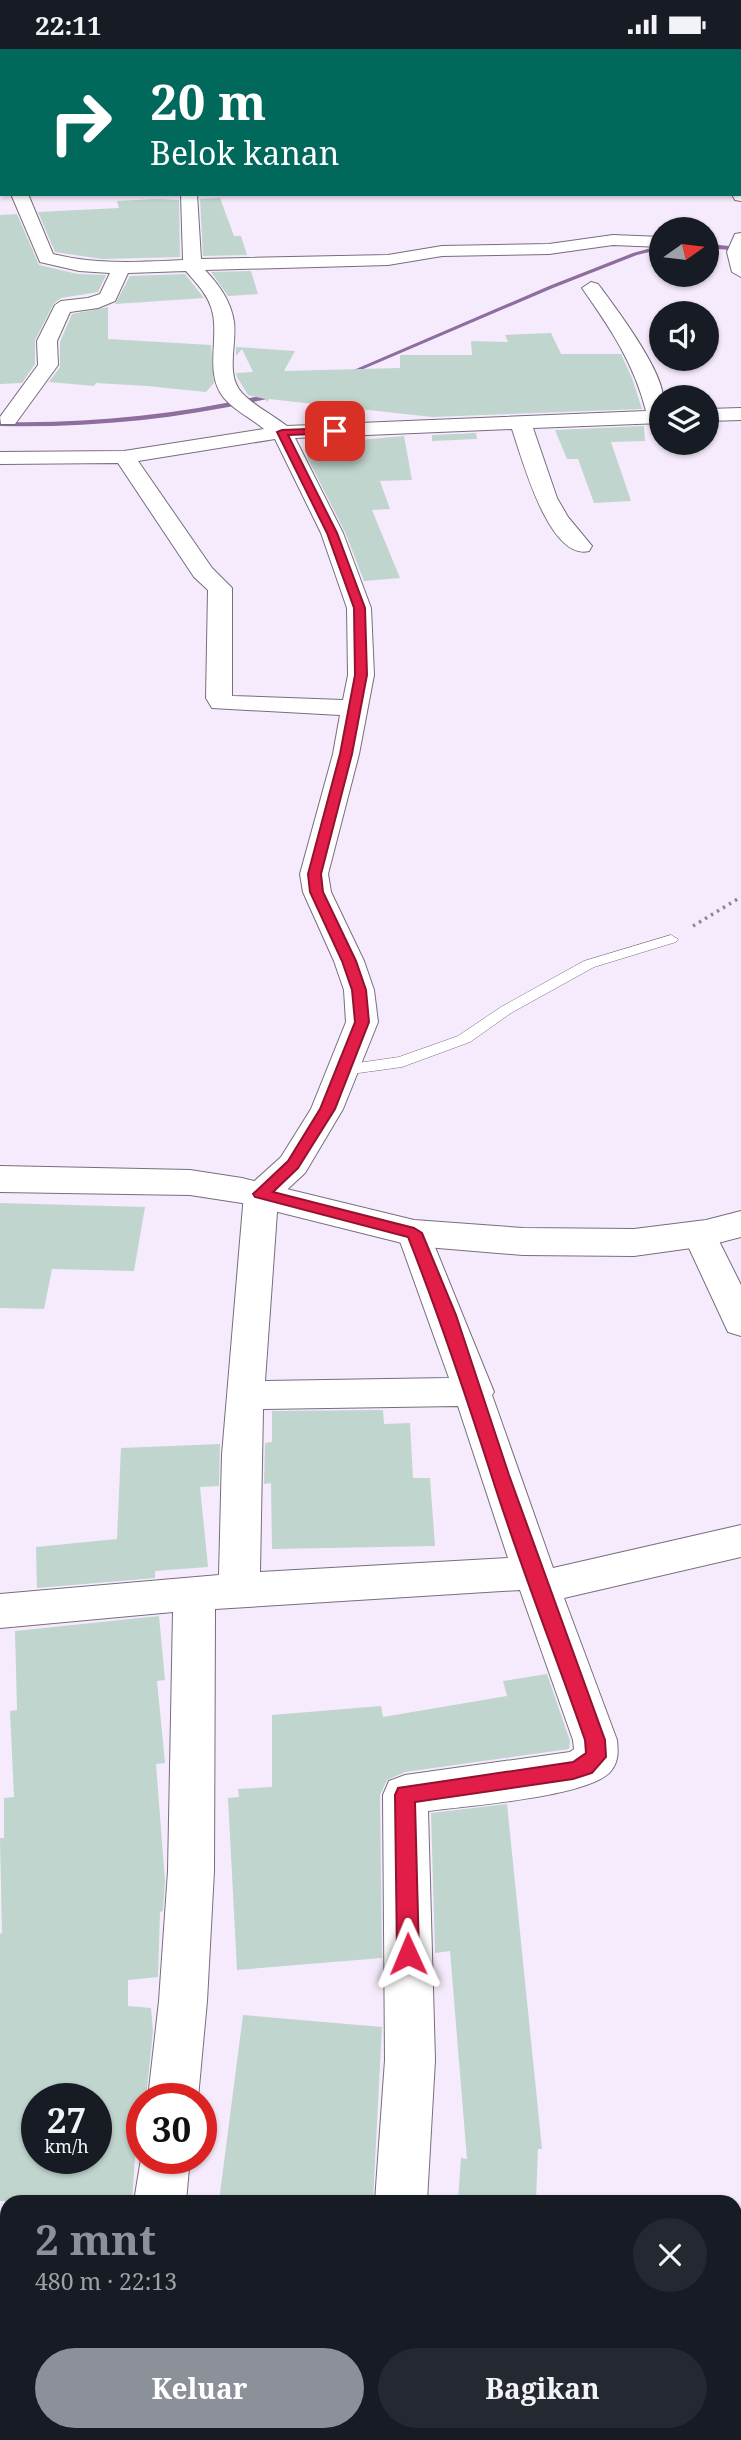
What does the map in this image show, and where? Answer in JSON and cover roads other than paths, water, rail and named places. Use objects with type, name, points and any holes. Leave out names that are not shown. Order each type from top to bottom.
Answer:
[{"type":"street","points":[[20,196],[46,258],[79,266],[121,268],[405,259],[442,251],[550,249],[613,240],[649,241]]},
{"type":"street","points":[[188,196],[193,253],[191,266]]},
{"type":"street","points":[[719,240],[739,244],[741,272]]},
{"type":"street","points":[[191,266],[214,292],[223,312],[226,325],[222,369],[232,395],[282,432],[332,533],[359,608],[361,675],[346,754],[314,874],[317,892],[349,961],[359,990],[362,1022],[327,1109],[293,1165],[261,1194],[241,1455],[239,1590]]},
{"type":"street","points":[[8,420],[48,365],[47,341],[62,309],[68,305],[91,304],[108,297],[121,268]]},
{"type":"street","points":[[591,288],[621,326],[651,385]]},
{"type":"street","points":[[719,415],[741,414]]},
{"type":"street","points":[[0,458],[124,457],[282,432],[649,418]]},
{"type":"street","points":[[521,424],[545,498],[559,520],[582,546]]},
{"type":"street","points":[[124,457],[191,552],[204,575],[215,581],[220,588],[221,703],[355,708]]},
{"type":"street","points":[[0,1178],[41,1182],[185,1182],[261,1194],[414,1233],[494,1241],[650,1241],[741,1224]]},
{"type":"street","points":[[401,2195],[410,2060],[405,1795],[573,1770],[585,1766],[596,1757],[595,1740],[500,1475],[475,1392],[414,1233]]},
{"type":"street","points":[[699,1233],[741,1323]]},
{"type":"street","points":[[246,1395],[475,1392]]},
{"type":"street","points":[[0,1611],[239,1590],[537,1580],[741,1541]]},
{"type":"street","points":[[175,2083],[181,2039],[192,1839],[190,1664],[195,1595]]},
{"type":"street","points":[[161,2195],[163,2174]]},
{"type":"lane","points":[[344,1070],[402,1062],[464,1039],[506,1010],[589,964],[671,939]]},
{"type":"waterway","points":[[719,247],[741,249]]},
{"type":"waterway","points":[[345,375],[551,287],[649,250]]},
{"type":"waterway","points":[[0,424],[105,423],[174,415],[277,394]]}]
